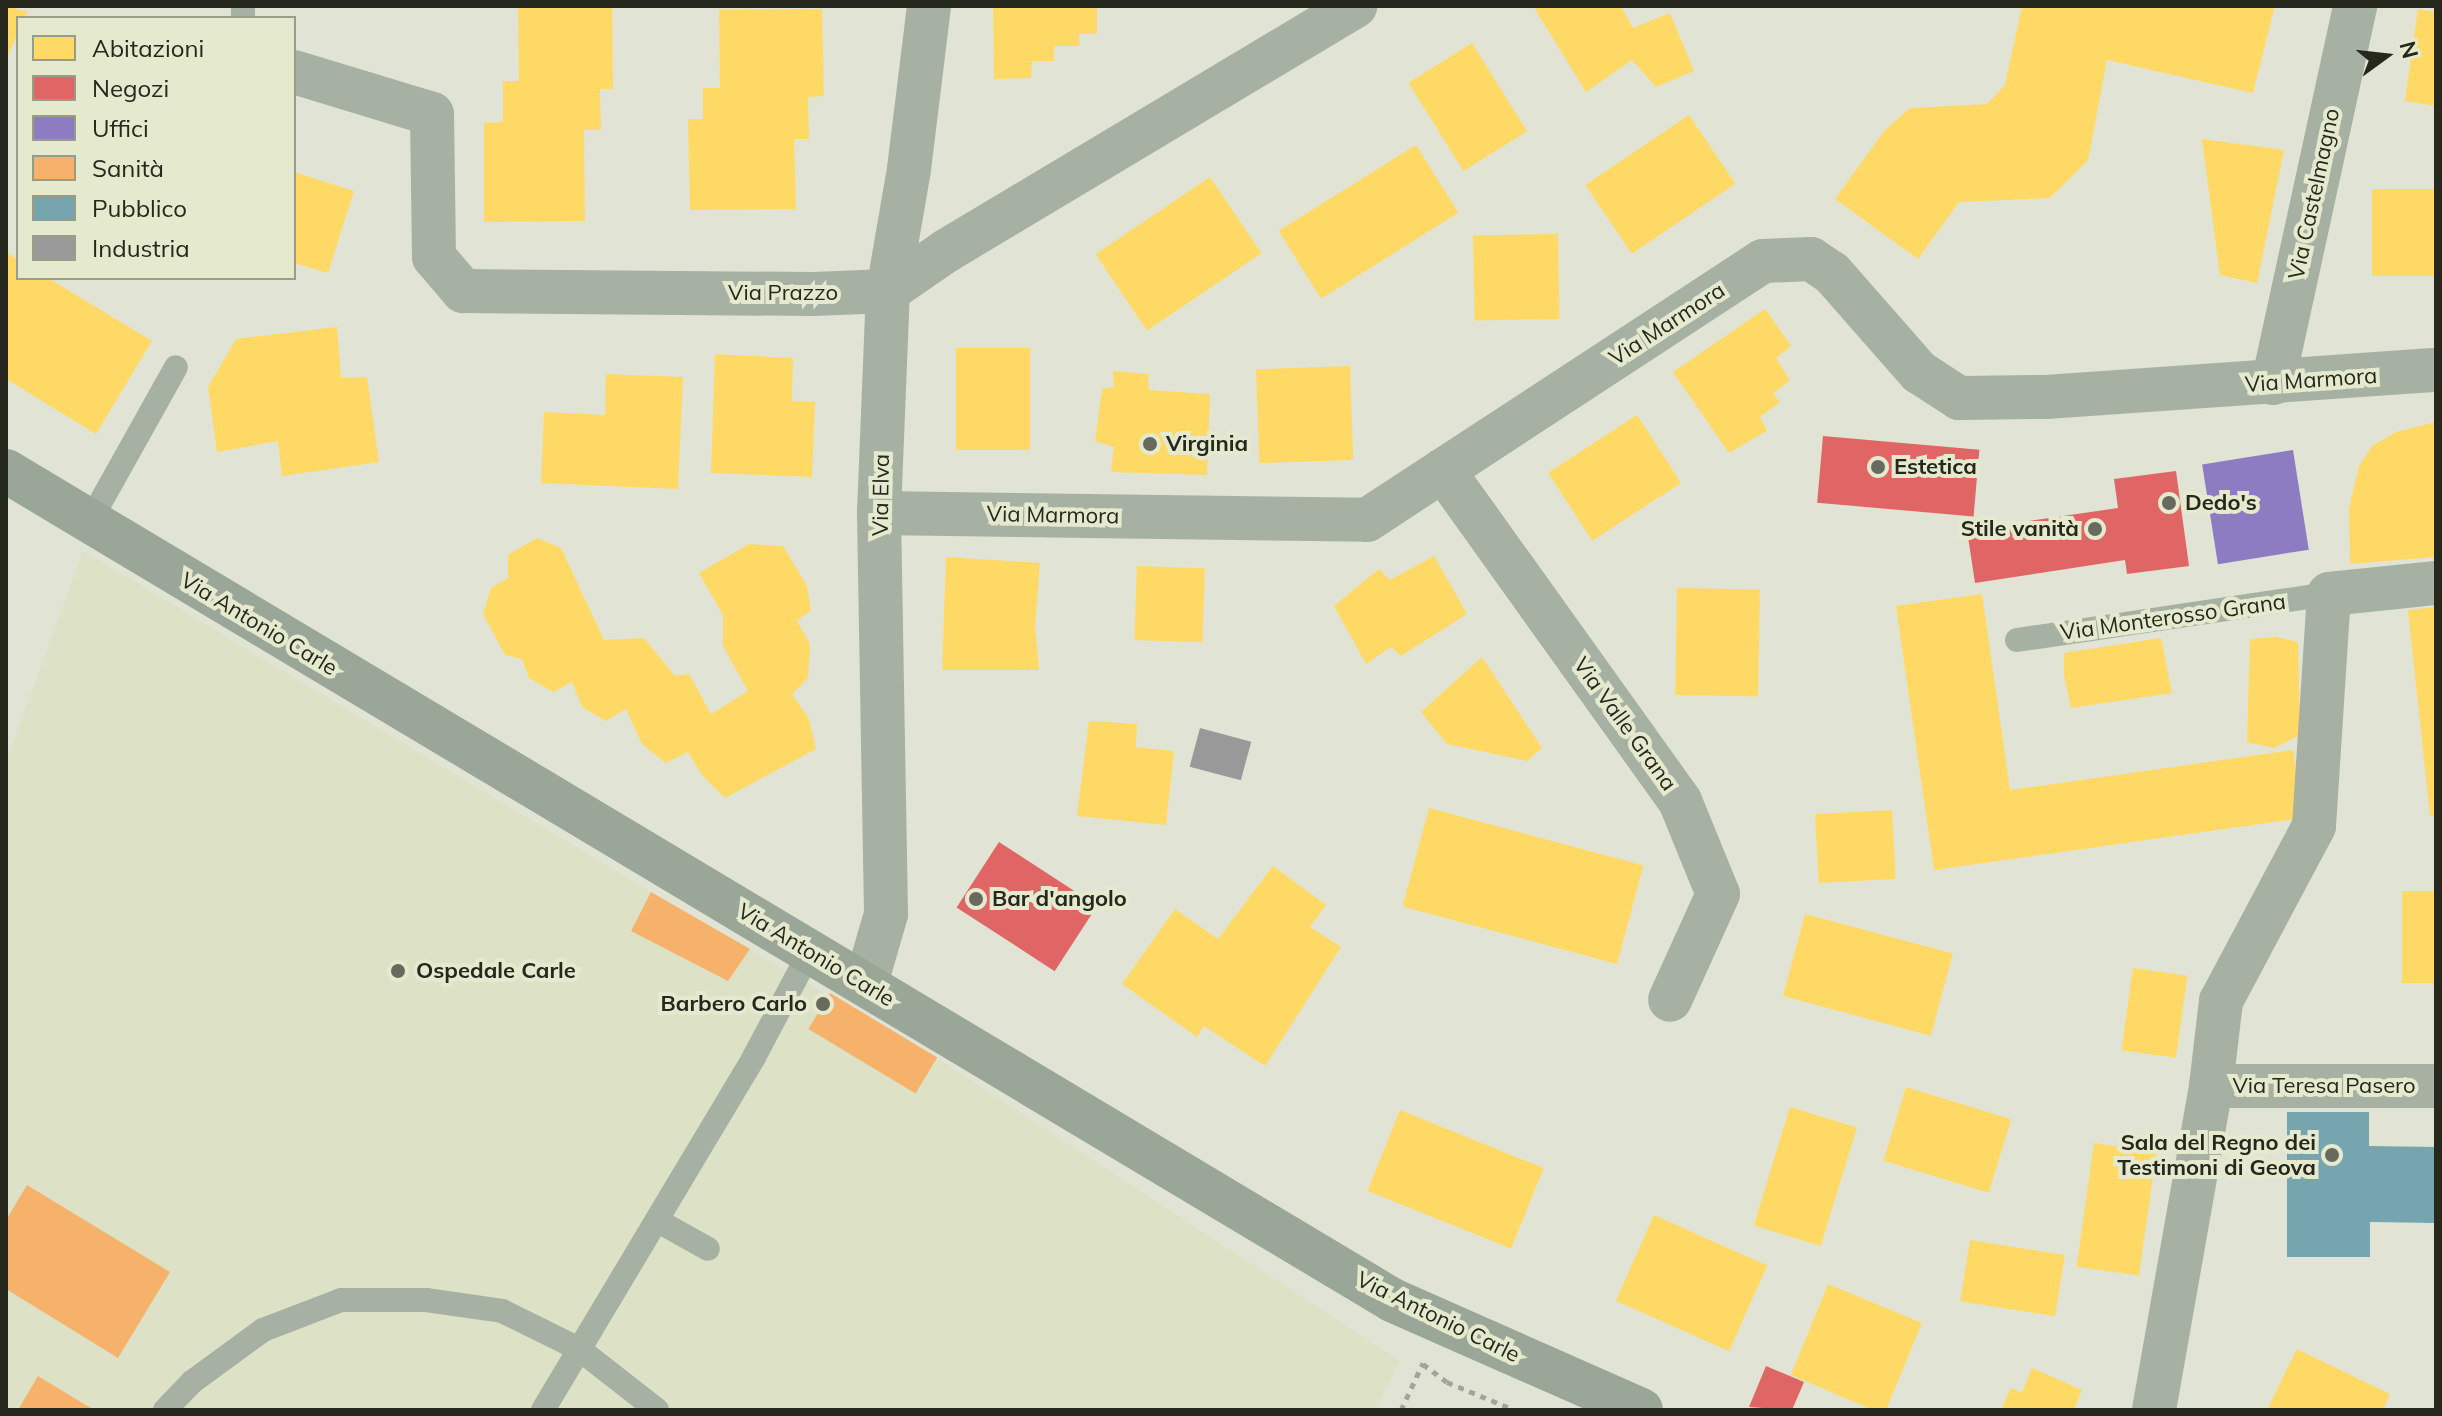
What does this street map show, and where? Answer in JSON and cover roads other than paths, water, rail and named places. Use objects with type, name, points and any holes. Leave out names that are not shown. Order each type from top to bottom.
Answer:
[{"type":"street","name":"Via Elva","points":[[866,983],[886,914],[879,513],[888,291],[909,169],[929,6]]},
{"type":"street","points":[[888,291],[946,251],[1355,6]]},
{"type":"street","name":"Via Castelmagno","points":[[2273,383],[2355,6]]},
{"type":"street","name":"Via Prazzo","points":[[296,73],[432,114],[434,257],[463,291],[813,294],[888,291]]},
{"type":"street","name":"Via Marmora","points":[[879,513],[1367,520],[1763,261],[1811,259],[1832,273],[1919,372],[1959,398],[2273,383],[2436,370]]},
{"type":"street","name":"Via Valle Grana","points":[[1443,470],[1680,801],[1718,894],[1670,1000]]},
{"type":"street","name":"Via Antonio Carle","points":[[6,471],[1378,1292],[1641,1410]]},
{"type":"street","name":"Via Monterosso Grana","points":[[2329,594],[2436,583]]},
{"type":"street","points":[[2154,1410],[2211,1086],[2221,1001],[2314,826],[2329,594]]},
{"type":"street","name":"Via Teresa Pasero","points":[[2211,1086],[2436,1086]]},
{"type":"lane","points":[[90,521],[176,367]]},
{"type":"lane","name":"Via Monterosso Grana","points":[[2017,640],[2329,594]]},
{"type":"lane","points":[[543,1410],[754,1057],[811,950]]},
{"type":"lane","points":[[658,1221],[708,1249]]},
{"type":"lane","points":[[165,1410],[192,1382],[263,1330],[341,1300],[426,1300],[502,1311],[579,1349],[657,1410]]},
{"type":"place","name":"Virginia","points":[[1150,444]]},
{"type":"place","name":"Estetica","points":[[1878,467]]},
{"type":"place","name":"Dedo's","points":[[2169,503]]},
{"type":"place","name":"Stile vanità","points":[[2095,529]]},
{"type":"place","name":"Bar d'angolo","points":[[976,899]]},
{"type":"place","name":"Ospedale Carle","points":[[398,971]]},
{"type":"place","name":"Barbero Carlo","points":[[823,1004]]},
{"type":"place","name":"Sala del Regno dei Testimoni di Geova","points":[[2332,1155]]}]
